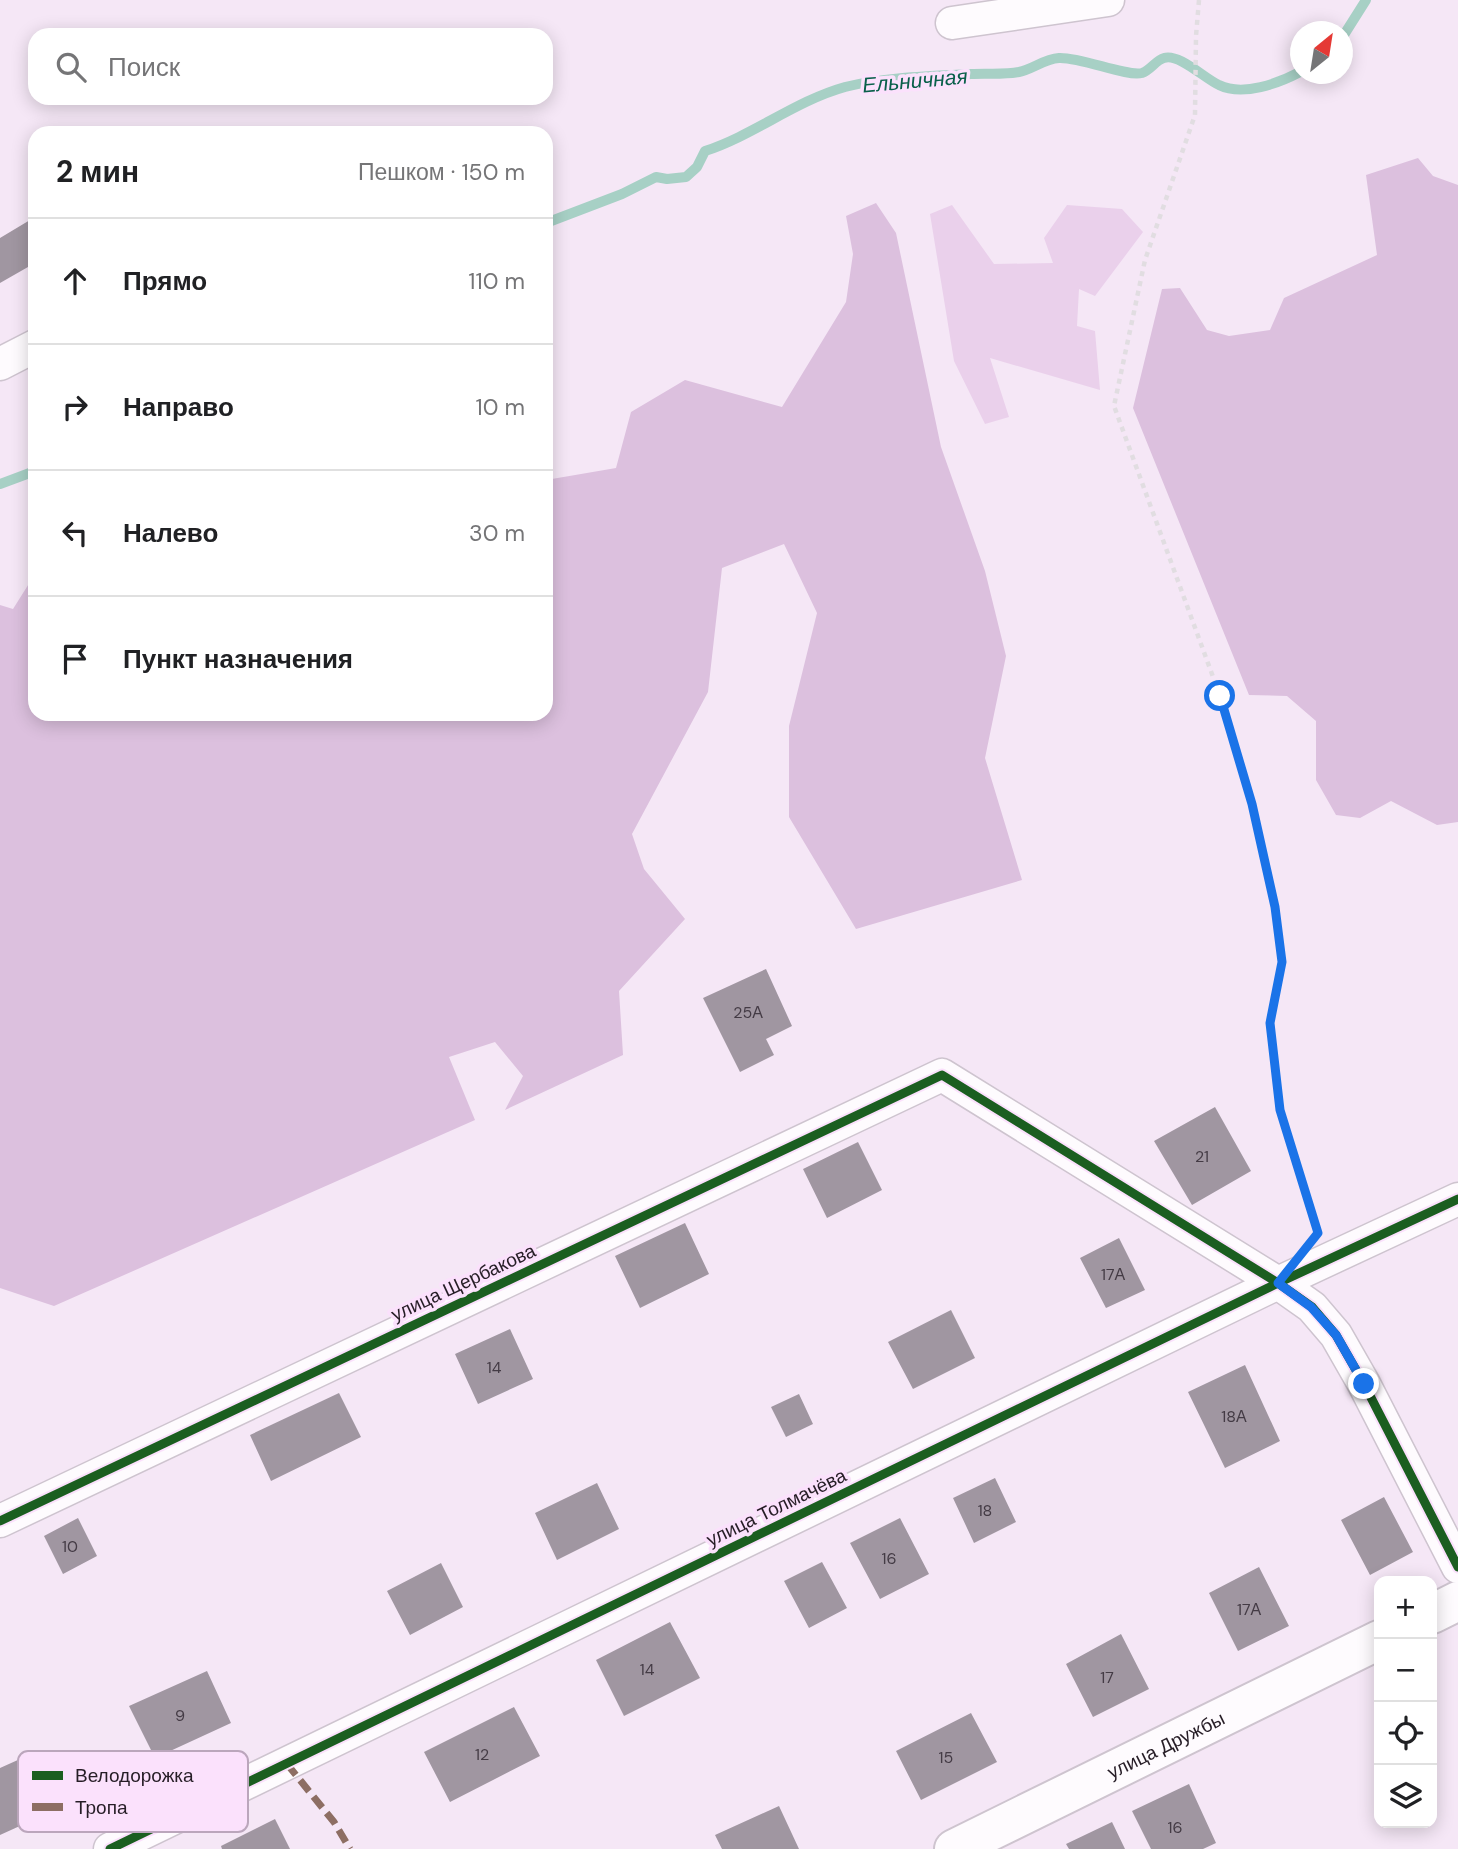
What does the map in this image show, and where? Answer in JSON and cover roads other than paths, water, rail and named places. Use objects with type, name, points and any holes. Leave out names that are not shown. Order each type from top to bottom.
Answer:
[{"type":"street","points":[[952,23],[1108,0]]},
{"type":"street","points":[[0,364],[28,350]]},
{"type":"street","name":"улица Щербакова","points":[[0,1521],[942,1075],[1278,1283]]},
{"type":"street","name":"улица Толмачёва","points":[[248,1782],[1278,1283],[1458,1199]]},
{"type":"street","points":[[1278,1283],[1311,1307],[1336,1335],[1458,1567]]},
{"type":"street","points":[[1437,1612],[1458,1601]]},
{"type":"street","name":"улица Дружбы","points":[[954,1849],[1374,1642]]},
{"type":"street","name":"улица Толмачёва","points":[[110,1849],[145,1832]]},
{"type":"waterway","name":"Ельничная","points":[[1353,21],[1366,0]]},
{"type":"waterway","name":"Ельничная","points":[[553,220],[622,194],[656,177],[686,177],[697,167],[705,151],[827,93],[860,84],[924,76],[1013,73],[1059,58],[1142,73],[1161,59],[1170,57],[1219,85],[1239,90],[1261,87],[1290,76]]},
{"type":"waterway","name":"Ельничная","points":[[0,484],[28,474]]}]
